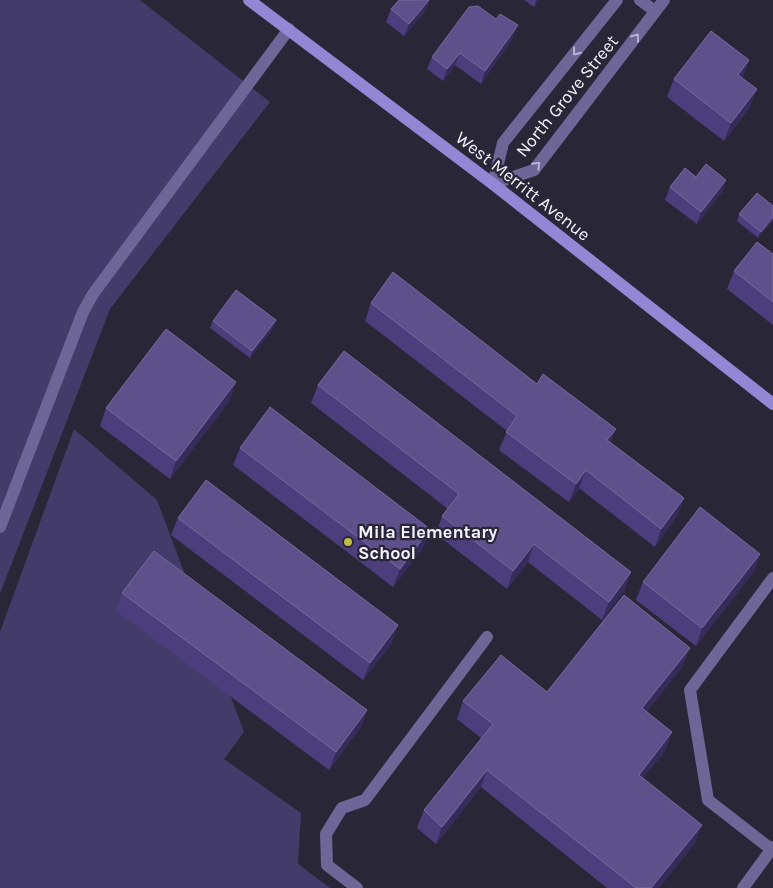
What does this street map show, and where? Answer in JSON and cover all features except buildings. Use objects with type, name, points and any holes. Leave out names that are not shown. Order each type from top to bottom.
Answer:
[{"type":"street","name":"West Merritt Avenue","points":[[249,0],[493,184],[773,404]]},
{"type":"street","name":"North Grove Street","points":[[493,184],[504,143],[617,0]]},
{"type":"street","points":[[640,0],[656,11]]},
{"type":"street","name":"North Grove Street","points":[[493,184],[534,170],[664,0]]},
{"type":"street","points":[[0,527],[83,312],[92,294],[289,30]]},
{"type":"street","points":[[742,888],[772,848],[708,800],[690,690],[773,578]]},
{"type":"street","points":[[357,888],[327,865],[326,834],[342,808],[366,800],[487,637]]},
{"type":"shaded area","points":[[0,0],[140,0],[270,102],[110,309],[0,594]]},
{"type":"shaded area","points":[[74,429],[157,500],[244,732],[224,759],[301,813],[298,864],[330,888],[0,888],[0,632]]},
{"type":"place","name":"Mila Elementary School","points":[[348,542]]}]
